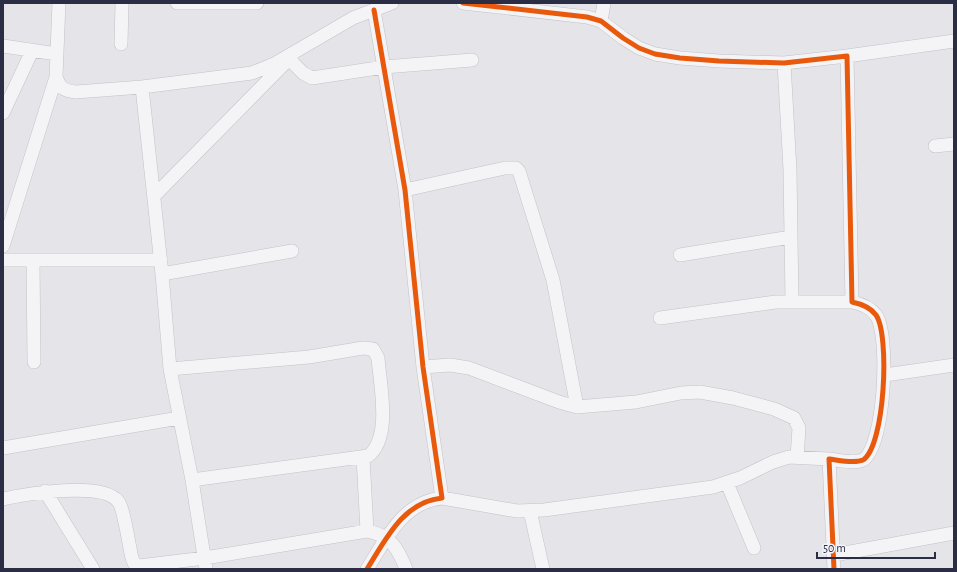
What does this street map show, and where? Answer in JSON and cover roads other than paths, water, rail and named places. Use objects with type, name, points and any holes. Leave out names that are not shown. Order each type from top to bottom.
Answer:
[{"type":"street","points":[[3,246],[56,77],[59,3]]},
{"type":"street","points":[[121,44],[122,3]]},
{"type":"street","points":[[177,3],[257,3]]},
{"type":"street","points":[[56,77],[59,87],[67,91],[76,92],[142,87],[252,73],[264,70],[292,56],[353,18],[392,3]]},
{"type":"street","points":[[463,3],[571,14],[601,21],[639,48],[655,54],[699,60],[784,63],[954,41]]},
{"type":"street","points":[[601,21],[604,3]]},
{"type":"street","points":[[374,10],[405,190],[423,366],[442,498]]},
{"type":"street","points":[[3,46],[57,54]]},
{"type":"street","points":[[3,113],[32,51]]},
{"type":"street","points":[[292,56],[303,73],[312,78],[384,67],[472,60]]},
{"type":"street","points":[[154,196],[292,56]]},
{"type":"street","points":[[847,56],[852,302]]},
{"type":"street","points":[[784,63],[792,237],[792,302]]},
{"type":"street","points":[[142,87],[161,260],[170,369],[192,480],[206,564]]},
{"type":"street","points":[[935,146],[954,144]]},
{"type":"street","points":[[405,190],[505,168],[516,168],[519,171],[554,285],[577,407]]},
{"type":"street","points":[[680,256],[792,237]]},
{"type":"street","points":[[162,274],[292,251]]},
{"type":"street","points":[[3,260],[161,260]]},
{"type":"street","points":[[33,260],[34,362]]},
{"type":"street","points":[[367,569],[387,537],[402,517],[425,501],[442,498],[517,511],[530,511],[712,487],[727,483],[773,462],[789,457],[855,461],[862,460],[869,454],[877,432],[885,375],[880,326],[877,316],[871,309],[852,302],[792,302],[755,305],[660,318]]},
{"type":"street","points":[[170,369],[309,357],[364,348],[373,349],[378,358],[382,424],[377,446],[373,452],[363,457],[192,480]]},
{"type":"street","points":[[423,366],[450,365],[469,368],[559,402],[577,407],[647,401],[690,392],[711,393],[733,398],[774,409],[794,418],[799,428],[797,457]]},
{"type":"street","points":[[885,375],[954,365]]},
{"type":"street","points":[[3,448],[179,418]]},
{"type":"street","points":[[363,457],[367,530]]},
{"type":"street","points":[[829,459],[834,569]]},
{"type":"street","points":[[727,483],[754,548]]},
{"type":"street","points":[[45,491],[93,569]]},
{"type":"street","points":[[3,499],[45,491],[91,491],[107,495],[117,500],[120,505],[132,558],[134,563],[139,566],[206,564],[367,530],[387,537],[396,548],[406,569]]},
{"type":"street","points":[[530,511],[542,569]]},
{"type":"street","points":[[834,555],[954,533]]}]
